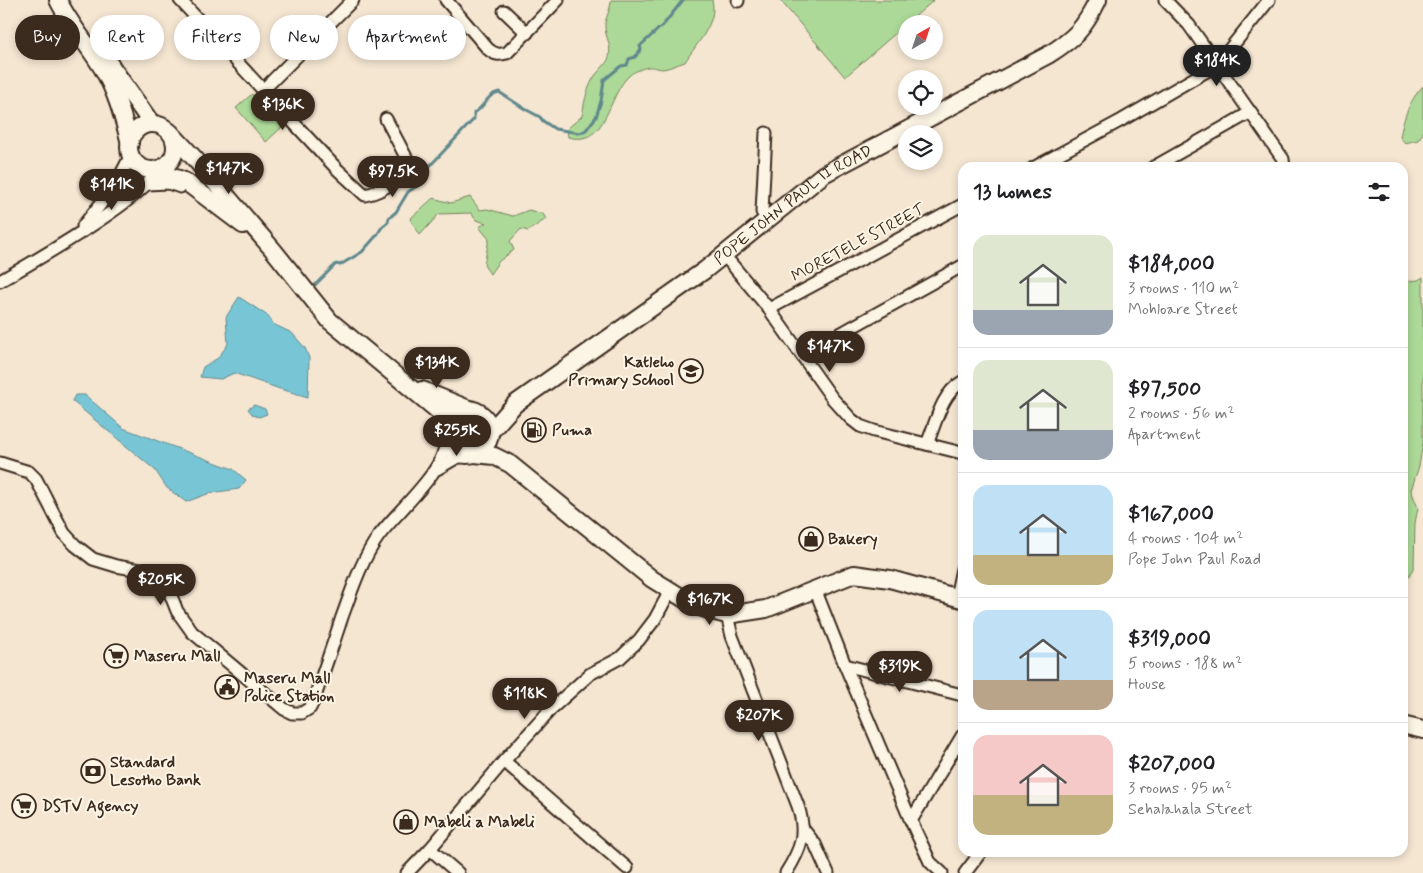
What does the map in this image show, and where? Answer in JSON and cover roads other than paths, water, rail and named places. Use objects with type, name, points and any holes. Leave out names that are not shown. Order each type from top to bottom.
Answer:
[{"type":"main road","points":[[58,0],[112,86],[122,111],[130,149],[135,162],[149,170],[158,169],[170,162],[176,145],[170,132]]},
{"type":"main road","points":[[65,0],[152,124]]},
{"type":"main road","name":"POPE JOHN PAUL II ROAD","points":[[515,404],[724,255],[824,174],[1060,48],[1078,34],[1098,0]]},
{"type":"main road","points":[[130,149],[133,134],[139,128],[152,124],[164,127],[170,132],[274,251],[330,321],[448,419]]},
{"type":"main road","points":[[158,169],[161,172],[180,178],[241,223],[274,251]]},
{"type":"main road","points":[[406,383],[474,411],[486,420],[490,433],[510,464]]},
{"type":"main road","points":[[515,404],[474,411],[458,411],[448,419],[445,426],[445,440],[454,451],[471,455],[494,456],[510,464],[627,560],[670,591],[694,605],[727,615],[766,610],[854,574],[890,579],[958,598]]},
{"type":"main road","points":[[471,455],[484,448],[490,433],[515,404]]},
{"type":"main road","points":[[1408,726],[1423,730]]},
{"type":"street","points":[[180,0],[337,169],[366,195],[391,184],[407,159],[386,119]]},
{"type":"street","points":[[263,90],[353,0]]},
{"type":"street","points":[[446,0],[494,54],[507,53],[558,0]]},
{"type":"street","points":[[1165,0],[1189,25],[1251,112],[1283,162]]},
{"type":"street","points":[[1045,162],[1217,65],[1269,0]]},
{"type":"street","points":[[504,11],[526,33]]},
{"type":"street","points":[[1163,162],[1251,112]]},
{"type":"street","points":[[766,133],[762,212],[768,219]]},
{"type":"street","points":[[65,242],[84,225],[109,195],[115,186],[130,149]]},
{"type":"street","points":[[0,281],[109,214],[147,184],[158,169]]},
{"type":"street","points":[[147,184],[168,183],[205,201],[211,201]]},
{"type":"street","name":"MORETELE STREET","points":[[769,308],[958,207]]},
{"type":"street","points":[[724,255],[769,308],[832,398],[851,419],[860,426],[958,452]]},
{"type":"street","points":[[802,355],[958,268]]},
{"type":"street","points":[[928,444],[944,402],[953,388],[958,385]]},
{"type":"street","points":[[0,463],[29,472],[36,479],[64,534],[93,559],[116,566],[152,572],[160,576],[166,583],[177,611],[192,632],[284,709],[292,713],[302,714],[310,708],[314,700],[363,563],[378,538],[437,469],[444,455],[445,440]]},
{"type":"street","points":[[437,469],[456,458],[471,455]]},
{"type":"street","points":[[815,589],[911,821],[930,862],[942,873]]},
{"type":"street","points":[[407,873],[551,709],[590,674],[620,658],[639,640],[655,619],[670,591]]},
{"type":"street","points":[[727,615],[732,636],[803,822],[803,836],[798,852],[786,873]]},
{"type":"street","points":[[845,665],[958,694]]},
{"type":"street","points":[[911,821],[958,743]]},
{"type":"street","points":[[504,761],[627,868]]},
{"type":"street","points":[[803,829],[815,844],[828,873]]},
{"type":"street","points":[[430,849],[458,873]]},
{"type":"street","points":[[965,873],[977,857]]},
{"type":"water","points":[[239,297],[268,316],[273,324],[292,333],[305,348],[309,358],[308,397],[234,373],[221,379],[200,377],[203,367],[218,358],[228,344],[226,317]]},
{"type":"water","points":[[75,395],[85,395],[123,428],[233,469],[246,480],[239,489],[210,493],[186,502],[167,488],[155,470],[72,401]]},
{"type":"water","points":[[254,405],[265,409],[267,414],[259,417],[253,415],[248,409]]},
{"type":"waterway","points":[[315,285],[336,264],[340,265],[362,252],[396,212],[408,192],[420,184],[426,170],[474,119],[474,113],[491,96],[499,92],[540,117],[555,129],[580,133],[586,130],[596,117],[601,101],[604,80],[621,66],[627,65],[629,59],[635,57],[641,49],[640,46],[664,24],[683,0]]},
{"type":"place","name":"Katleho Primary School","points":[[691,371]]},
{"type":"place","name":"Puma","points":[[534,430]]},
{"type":"place","name":"Bakery","points":[[811,539]]},
{"type":"place","name":"Maseru Mall","points":[[116,656]]},
{"type":"place","name":"Maseru Mall Police Station","points":[[227,687]]},
{"type":"place","name":"Standard Lesotho Bank","points":[[93,771]]},
{"type":"place","name":"DSTV Agency","points":[[24,806]]},
{"type":"place","name":"Mabeli a Mabeli","points":[[406,822]]}]
